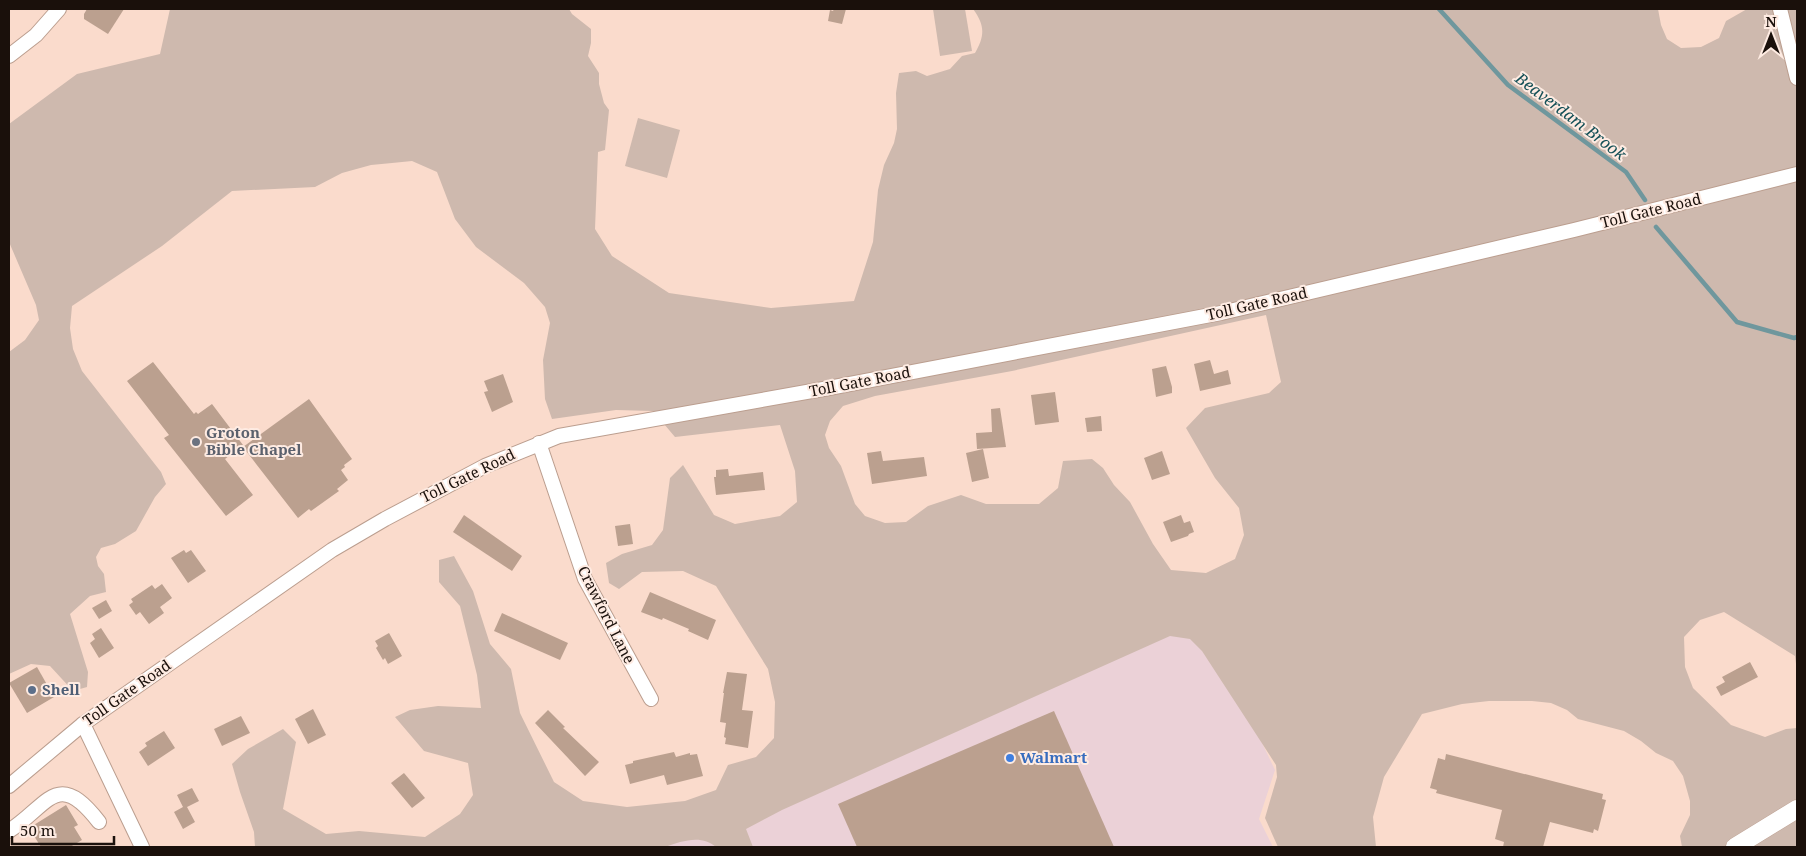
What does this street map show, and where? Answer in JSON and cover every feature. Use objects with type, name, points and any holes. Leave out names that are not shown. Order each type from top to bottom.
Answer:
[{"type":"main road","points":[[1735,847],[1797,809]]},
{"type":"street","points":[[9,56],[36,35],[59,9]]},
{"type":"street","points":[[1780,9],[1797,78]]},
{"type":"street","name":"Toll Gate Road","points":[[9,786],[83,724],[332,550],[434,492],[485,466],[559,436],[829,388],[1220,313],[1583,228],[1797,174]]},
{"type":"street","name":"Crawford Lane","points":[[539,443],[585,579],[651,699]]},
{"type":"street","points":[[83,724],[142,847]]},
{"type":"street","points":[[9,831],[24,821],[53,796],[62,794],[69,794],[79,799],[99,822]]},
{"type":"shaded area","points":[[170,9],[569,9],[572,14],[591,29],[591,43],[588,56],[599,73],[599,84],[604,103],[609,110],[605,150],[598,152],[595,229],[612,256],[669,293],[771,308],[854,301],[873,242],[878,190],[884,165],[894,143],[897,129],[896,93],[899,73],[916,71],[927,76],[950,69],[962,56],[975,53],[981,41],[982,25],[973,9],[1658,9],[1661,25],[1667,39],[1681,48],[1701,47],[1719,38],[1726,21],[1747,9],[1797,9],[1797,672],[1795,656],[1724,612],[1700,620],[1684,637],[1685,667],[1693,688],[1731,725],[1765,737],[1786,729],[1797,728],[1797,847],[1682,847],[1680,836],[1690,815],[1690,801],[1683,776],[1673,761],[1656,753],[1624,731],[1578,719],[1567,710],[1551,703],[1489,701],[1462,704],[1422,714],[1384,777],[1373,817],[1376,847],[1278,847],[1265,818],[1277,777],[1276,765],[1202,651],[1190,639],[1170,636],[782,810],[746,829],[753,847],[716,847],[704,841],[691,840],[665,847],[255,847],[254,832],[232,764],[248,749],[283,729],[296,742],[283,809],[326,834],[359,831],[425,837],[460,814],[473,795],[468,763],[424,751],[395,717],[410,710],[438,706],[481,708],[477,675],[460,606],[439,582],[439,560],[454,556],[473,591],[490,644],[511,669],[520,713],[554,782],[583,801],[627,807],[685,801],[716,790],[728,765],[756,757],[774,738],[775,702],[768,669],[716,586],[683,571],[642,572],[619,589],[609,583],[606,563],[622,554],[652,545],[663,530],[670,478],[683,465],[714,515],[735,524],[780,516],[797,502],[795,471],[780,425],[675,437],[653,411],[616,410],[552,419],[545,399],[543,360],[550,323],[545,307],[524,283],[476,247],[455,219],[437,172],[412,161],[371,165],[342,173],[315,187],[232,191],[162,246],[72,306],[70,328],[73,349],[82,371],[161,472],[166,484],[155,497],[136,531],[115,544],[101,548],[96,557],[98,566],[104,574],[106,592],[90,596],[70,614],[88,672],[87,687],[73,691],[50,666],[31,664],[9,674],[9,352],[25,340],[39,320],[36,305],[9,242],[9,124],[77,74],[160,54]],"holes":[[[1266,315],[1281,382],[1269,393],[1205,408],[1186,428],[1215,478],[1239,508],[1244,535],[1235,559],[1206,573],[1171,570],[1153,544],[1130,502],[1114,485],[1103,468],[1092,459],[1063,461],[1058,488],[1039,504],[986,504],[961,495],[928,506],[906,522],[885,523],[865,516],[855,504],[841,466],[829,448],[825,435],[830,421],[843,406],[875,396],[1012,371]]]},
{"type":"shaded area","points":[[933,9],[965,9],[972,51],[940,56]]},
{"type":"shaded area","points":[[638,118],[680,130],[667,178],[625,166]]},
{"type":"shaded area","points":[[1200,613],[1275,770],[1259,819],[1273,847],[636,847]]},
{"type":"building","points":[[87,9],[124,9],[108,34],[84,19]]},
{"type":"building","points":[[834,9],[846,9],[842,24],[828,21],[830,10],[833,11]]},
{"type":"building","points":[[1210,360],[1214,374],[1228,370],[1231,384],[1200,391],[1194,364]]},
{"type":"building","name":"Groton Bible Chapel","points":[[153,362],[194,414],[196,412],[198,414],[212,404],[243,445],[225,459],[253,495],[226,516],[164,438],[169,435],[127,381]]},
{"type":"building","points":[[1166,366],[1172,393],[1156,397],[1152,369]]},
{"type":"building","points":[[503,374],[513,402],[492,412],[484,392],[488,391],[484,381]]},
{"type":"building","points":[[1055,392],[1059,422],[1035,425],[1031,395]]},
{"type":"building","points":[[309,399],[352,459],[341,470],[348,480],[337,489],[339,491],[298,518],[243,447]]},
{"type":"building","points":[[1000,408],[1006,447],[977,449],[976,433],[992,432],[991,409]]},
{"type":"building","points":[[1101,416],[1102,431],[1087,432],[1085,418]]},
{"type":"building","points":[[983,449],[989,478],[972,482],[966,453]]},
{"type":"building","points":[[881,451],[883,461],[924,457],[927,476],[872,484],[867,453]]},
{"type":"building","points":[[1162,451],[1170,474],[1152,480],[1144,458]]},
{"type":"building","points":[[728,469],[729,476],[763,472],[765,490],[716,495],[714,477],[716,477],[716,470]]},
{"type":"building","points":[[464,515],[522,556],[512,571],[453,532]]},
{"type":"building","points":[[1181,515],[1184,523],[1190,521],[1194,532],[1171,542],[1163,522]]},
{"type":"building","points":[[630,524],[633,544],[618,546],[615,526]]},
{"type":"building","points":[[184,550],[186,553],[191,550],[206,571],[188,583],[171,558]]},
{"type":"building","points":[[162,584],[172,598],[160,607],[164,613],[149,624],[140,612],[136,615],[129,605],[133,602],[131,599],[152,585],[155,589]]},
{"type":"building","points":[[650,592],[716,620],[708,640],[688,631],[689,629],[663,618],[662,620],[641,612]]},
{"type":"building","points":[[106,600],[112,611],[99,619],[92,608]]},
{"type":"building","points":[[502,613],[568,643],[560,660],[494,631]]},
{"type":"building","points":[[101,628],[114,648],[99,658],[90,643],[95,639],[92,634]]},
{"type":"building","points":[[389,633],[402,656],[388,664],[385,658],[383,660],[376,648],[378,646],[375,641]]},
{"type":"building","points":[[1750,662],[1758,677],[1721,696],[1716,687],[1725,682],[1722,677]]},
{"type":"building","name":"Shell","points":[[37,667],[54,697],[27,713],[9,683]]},
{"type":"building","points":[[727,672],[747,674],[742,710],[753,711],[748,748],[725,744],[726,723],[720,722]]},
{"type":"building","points":[[313,709],[326,735],[308,744],[295,719]]},
{"type":"building","points":[[548,710],[565,727],[563,728],[599,762],[585,776],[535,723]]},
{"type":"building","name":"Walmart","points":[[1054,711],[1114,847],[857,847],[838,804]]},
{"type":"building","points":[[241,716],[250,733],[222,746],[214,729]]},
{"type":"building","points":[[164,731],[175,748],[148,766],[139,752],[147,746],[145,743]]},
{"type":"building","points":[[674,752],[676,757],[690,753],[690,755],[697,754],[703,776],[667,785],[664,775],[630,784],[625,765],[633,763],[633,761]]},
{"type":"building","points":[[1446,754],[1603,794],[1602,799],[1606,800],[1598,831],[1594,829],[1593,833],[1550,822],[1543,847],[1503,847],[1504,842],[1495,839],[1502,810],[1436,793],[1437,790],[1430,788],[1438,758],[1445,760]]},
{"type":"building","points":[[404,773],[425,798],[412,808],[391,783]]},
{"type":"building","points":[[192,788],[199,801],[187,807],[195,822],[183,829],[174,812],[183,807],[177,795]]},
{"type":"building","points":[[66,805],[78,825],[74,827],[82,840],[70,847],[41,847],[29,828]]},
{"type":"waterway","name":"Beaverdam Brook","points":[[1439,9],[1508,85],[1626,172],[1645,200]]},
{"type":"waterway","name":"Beaverdam Brook","points":[[1656,227],[1737,322],[1794,338],[1797,337]]},
{"type":"place","name":"Groton Bible Chapel","points":[[196,442]]},
{"type":"place","name":"Shell","points":[[32,690]]},
{"type":"place","name":"Walmart","points":[[1010,758]]}]
